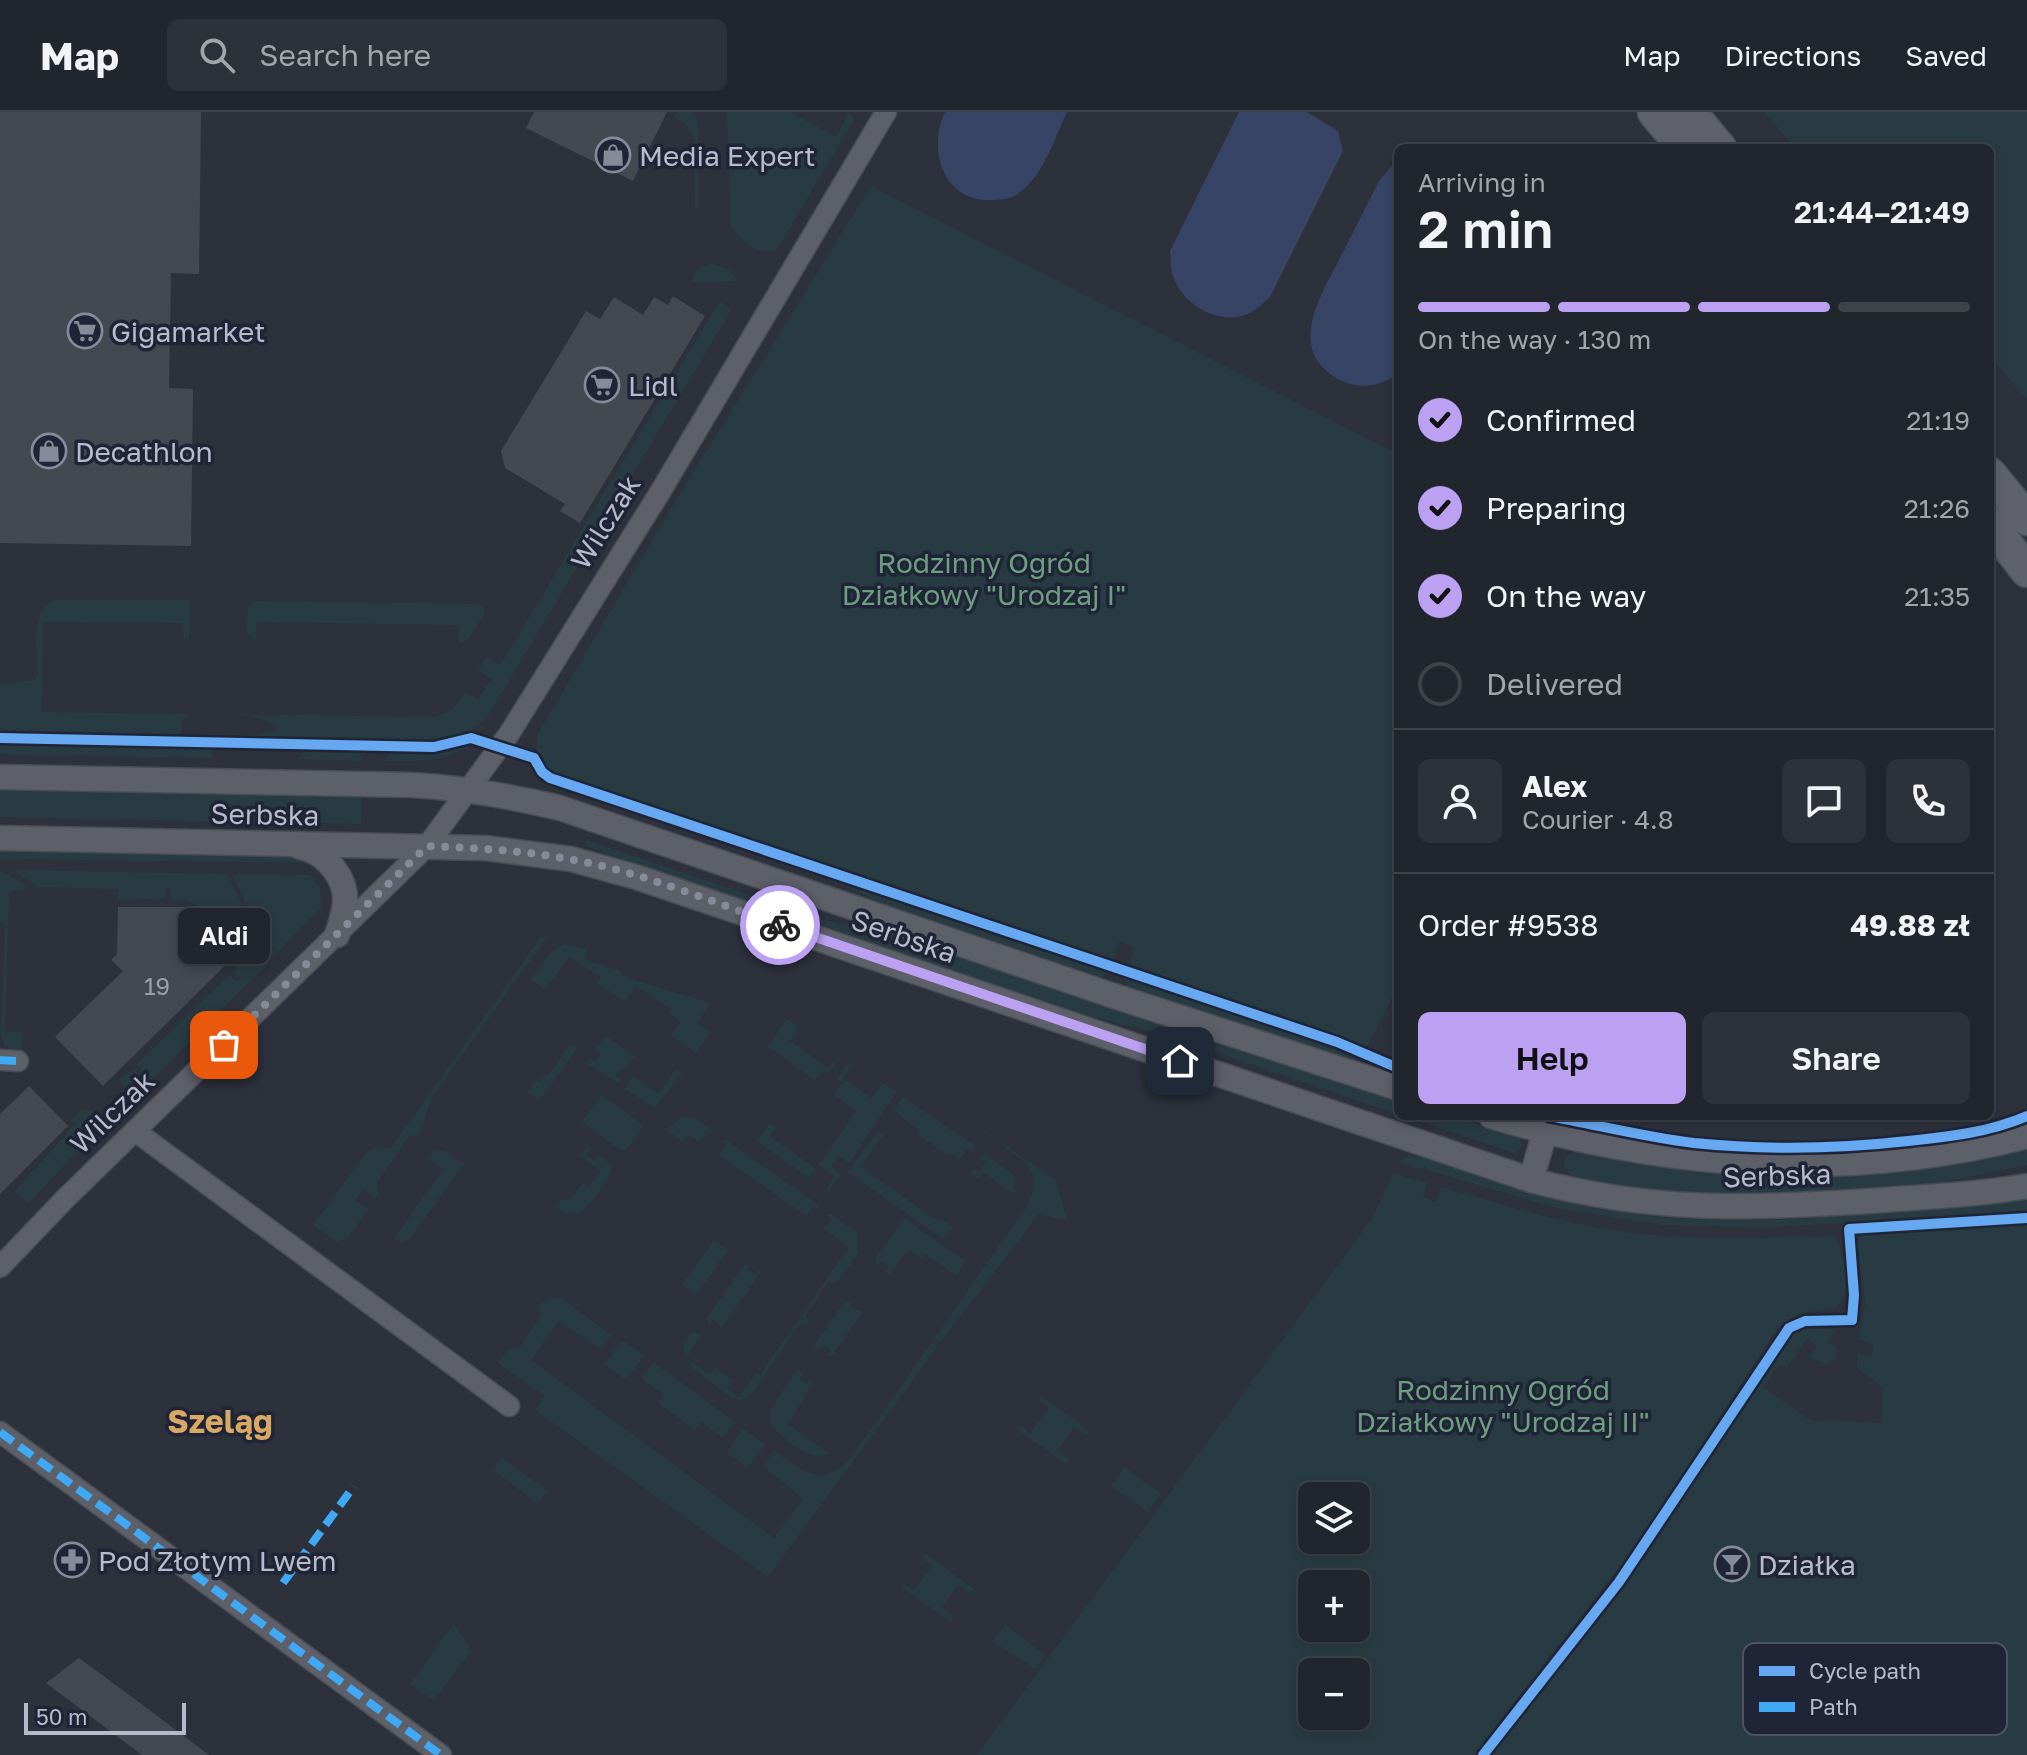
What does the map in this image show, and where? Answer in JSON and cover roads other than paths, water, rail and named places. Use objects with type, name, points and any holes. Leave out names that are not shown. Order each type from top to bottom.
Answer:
[{"type":"main road","points":[[1654,112],[1681,144]]},
{"type":"main road","points":[[1690,112],[1717,144]]},
{"type":"main road","points":[[1994,479],[2027,519]]},
{"type":"main road","points":[[1994,528],[2027,571]]},
{"type":"street","name":"Wilczak","points":[[0,1267],[427,846],[500,748],[662,489],[886,112]]},
{"type":"street","name":"Serbska","points":[[0,777],[470,788],[560,808],[1111,995],[1394,1087]]},
{"type":"street","name":"Serbska","points":[[0,838],[427,846],[511,850],[571,859],[636,877],[1531,1180],[1630,1202],[1716,1208],[1929,1197],[2027,1186]]},
{"type":"street","points":[[282,843],[311,849],[333,867],[344,891],[345,905],[337,935]]},
{"type":"street","name":"Serbska","points":[[1504,1120],[1640,1153],[1770,1165],[1824,1165],[1929,1157],[2027,1136]]},
{"type":"street","points":[[135,1131],[509,1406]]},
{"type":"street","points":[[1531,1180],[1545,1132]]},
{"type":"street","points":[[0,1432],[441,1755]]},
{"type":"water","points":[[945,112],[1067,112],[1034,179],[1016,195],[987,200],[959,191],[942,168],[938,140]]},
{"type":"water","points":[[1239,112],[1307,112],[1338,131],[1343,151],[1270,297],[1250,313],[1227,317],[1204,311],[1185,296],[1172,273],[1170,251]]},
{"type":"water","points":[[1394,166],[1394,376],[1377,384],[1355,385],[1340,380],[1323,368],[1314,354],[1312,323],[1324,289],[1379,181]]},
{"type":"place","name":"Media Expert","points":[[613,155]]},
{"type":"place","name":"Gigamarket","points":[[85,331]]},
{"type":"place","name":"Lidl","points":[[602,385]]},
{"type":"place","name":"Decathlon","points":[[49,451]]},
{"type":"place","name":"Aldi","points":[[224,1045]]},
{"type":"place","name":"Pod Złotym Lwem","points":[[72,1560]]},
{"type":"place","name":"Działka","points":[[1732,1564]]},
{"type":"district","name":"Szeląg","points":[[220,1421]]},
{"type":"park label","name":"Rodzinny Ogród Działkowy \"Urodzaj I\"","points":[[984,578]]},
{"type":"park label","name":"Rodzinny Ogród Działkowy \"Urodzaj II\"","points":[[1503,1405]]}]
